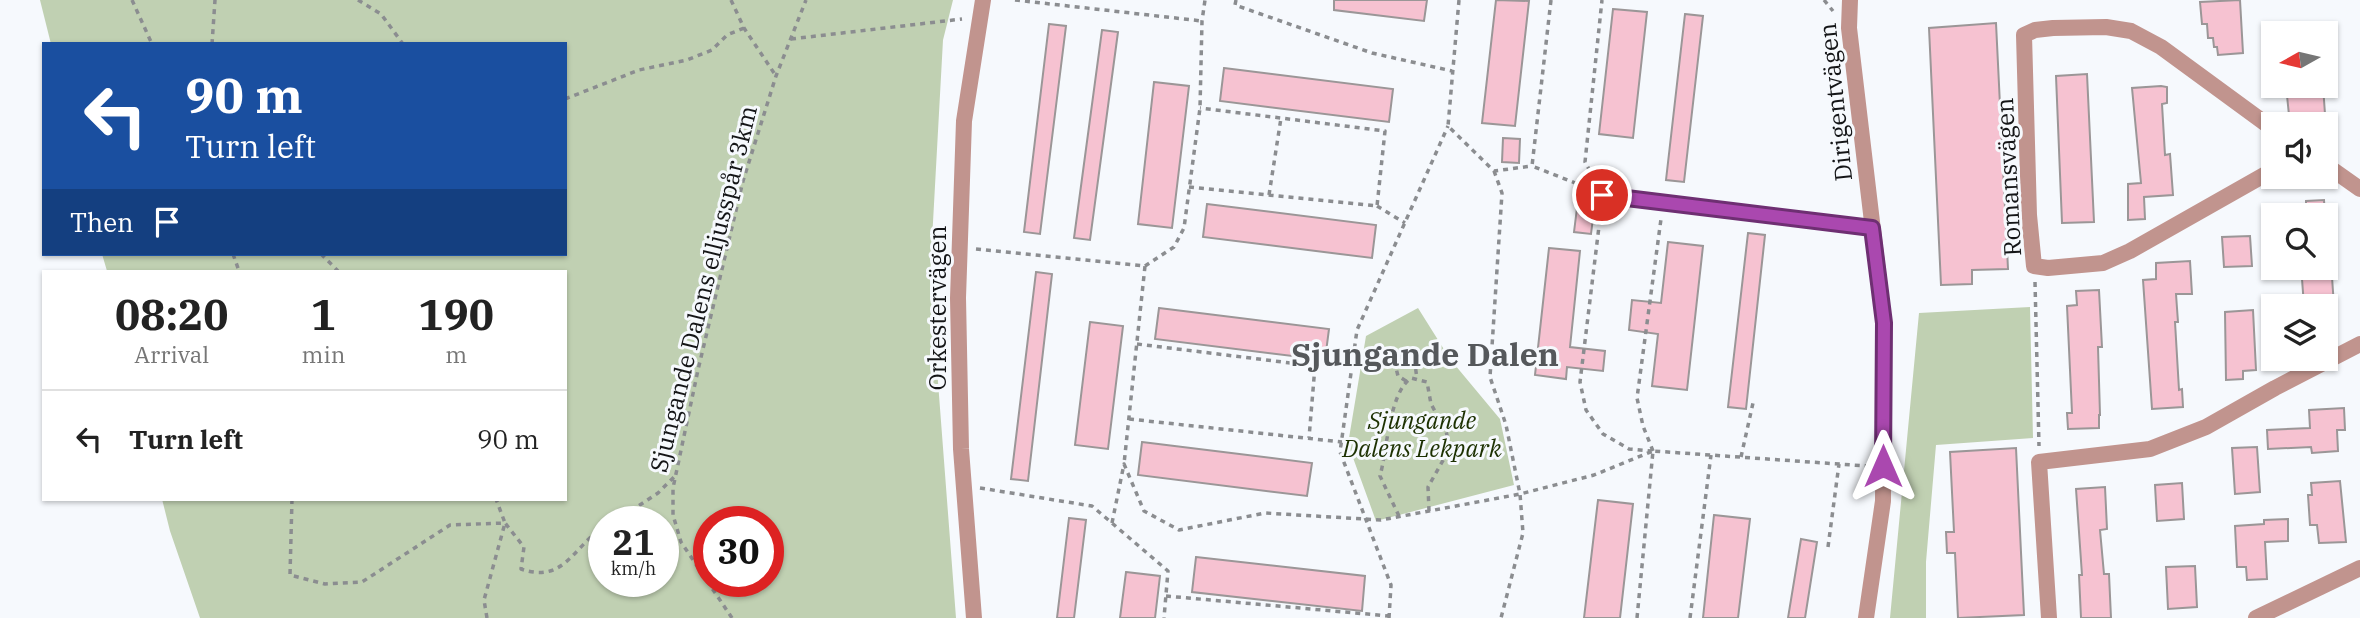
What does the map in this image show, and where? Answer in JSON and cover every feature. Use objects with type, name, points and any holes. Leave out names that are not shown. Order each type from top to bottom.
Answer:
[{"type":"street","name":"Orkestervägen","points":[[974,618],[964,485],[959,312],[964,121],[983,0]]},
{"type":"street","name":"Dirigentvägen","points":[[1850,0],[1849,27],[1884,323],[1883,501],[1866,618]]},
{"type":"street","name":"Romansvägen","points":[[2261,120],[2161,47],[2131,31],[2106,27],[2053,28],[2035,30],[2024,35],[2029,215],[2034,266],[2049,268],[2102,263],[2130,251],[2261,177]]},
{"type":"street","points":[[2338,173],[2360,189]]},
{"type":"street","points":[[1602,195],[1872,228]]},
{"type":"street","points":[[2049,618],[2039,462],[2150,449],[2206,428],[2360,344]]},
{"type":"street","points":[[2256,618],[2360,568]]},
{"type":"path","points":[[132,0],[151,42]]},
{"type":"path","points":[[212,42],[215,0]]},
{"type":"path","points":[[358,0],[380,14],[401,42]]},
{"type":"path","points":[[731,0],[744,28],[776,76]]},
{"type":"path","name":"Sjungande Dalens elljusspår 3km","points":[[732,618],[681,542],[673,515],[673,488],[743,181],[776,76],[806,0]]},
{"type":"path","points":[[1015,0],[1202,21]]},
{"type":"path","points":[[960,247],[1145,266],[1174,247],[1184,228],[1200,108],[1205,0]]},
{"type":"path","points":[[1236,0],[1235,5],[1372,54],[1452,71]]},
{"type":"path","points":[[1166,596],[1389,617],[1391,585],[1340,452],[1357,330],[1448,126],[1459,0]]},
{"type":"path","points":[[1532,166],[1551,0]]},
{"type":"path","points":[[1602,0],[1585,162],[1602,195],[1580,382],[1586,410],[1603,434],[1629,449],[1883,466]]},
{"type":"path","points":[[791,39],[981,17]]},
{"type":"path","points":[[567,98],[639,70],[687,60],[712,50],[727,35],[744,28]]},
{"type":"path","points":[[1200,108],[1385,131],[1377,206]]},
{"type":"path","points":[[1269,195],[1281,118]]},
{"type":"path","points":[[1448,126],[1494,171],[1502,193],[1490,377],[1506,425],[1520,494],[1523,533],[1501,618]]},
{"type":"path","points":[[1494,171],[1532,166],[1602,195]]},
{"type":"path","points":[[1189,187],[1377,206],[1405,223]]},
{"type":"path","points":[[1637,618],[1653,451],[1643,426],[1637,398],[1663,203]]},
{"type":"path","points":[[323,256],[337,270]]},
{"type":"path","points":[[1112,523],[1124,464],[1145,266]]},
{"type":"path","points":[[2034,266],[2039,462]]},
{"type":"path","points":[[1137,344],[1315,366],[1309,438]]},
{"type":"path","points":[[1406,381],[1398,376],[1394,360],[1409,353],[1415,364],[1417,379]]},
{"type":"path","points":[[1399,516],[1380,476],[1388,422],[1406,381],[1411,378],[1427,382],[1431,404],[1446,431],[1450,448],[1429,487],[1429,511]]},
{"type":"path","points":[[1741,457],[1753,403]]},
{"type":"path","points":[[1129,419],[1342,442]]},
{"type":"path","points":[[1124,464],[1144,511],[1179,530],[1265,513],[1381,520],[1520,494],[1594,475],[1653,451]]},
{"type":"path","points":[[1690,618],[1711,455]]},
{"type":"path","points":[[1828,547],[1839,464]]},
{"type":"path","points":[[639,506],[659,493],[676,475]]},
{"type":"path","points":[[964,485],[1092,506],[1168,570],[1164,618]]},
{"type":"path","points":[[292,501],[290,575],[326,584],[362,582],[450,525],[505,523]]},
{"type":"path","points":[[497,501],[505,523],[524,547],[521,569],[535,574],[556,570],[577,553],[588,539]]},
{"type":"path","points":[[486,618],[484,600],[505,523]]},
{"type":"green space","points":[[40,0],[953,0],[943,40],[930,277],[956,618],[200,618],[162,501],[567,501],[567,270],[107,270],[103,256],[567,256],[567,42],[50,42]]},
{"type":"green space","points":[[2030,307],[2033,438],[1936,445],[1926,562],[1926,618],[1890,618],[1919,313]]},
{"type":"green space","name":"Sjungande Dalens Lekpark","points":[[1418,308],[1450,359],[1500,419],[1514,485],[1376,521],[1348,444],[1366,336]]},
{"type":"building","points":[[1334,0],[1427,0],[1424,21],[1334,10]]},
{"type":"building","points":[[1496,0],[1529,1],[1515,126],[1482,123]]},
{"type":"building","points":[[2240,0],[2243,53],[2218,55],[2213,38],[2208,38],[2207,24],[2202,24],[2200,2]]},
{"type":"building","points":[[1613,9],[1647,12],[1633,138],[1599,134]]},
{"type":"building","points":[[1685,14],[1703,16],[1684,182],[1666,180]]},
{"type":"building","points":[[1996,23],[2008,269],[1972,270],[1972,284],[1941,285],[1929,28]]},
{"type":"building","points":[[1049,24],[1066,26],[1040,234],[1024,232]]},
{"type":"building","points":[[1102,30],[1118,32],[1090,240],[1074,238]]},
{"type":"building","points":[[1224,68],[1393,89],[1389,122],[1220,101]]},
{"type":"building","points":[[2087,74],[2094,222],[2062,223],[2056,76]]},
{"type":"building","points":[[1154,82],[1189,86],[1172,228],[1138,224]]},
{"type":"building","points":[[2167,87],[2167,103],[2162,104],[2165,155],[2170,154],[2173,195],[2144,197],[2145,219],[2128,220],[2128,184],[2141,183],[2132,88]]},
{"type":"building","points":[[2287,98],[2324,98],[2325,112],[2289,112]]},
{"type":"building","points":[[1503,138],[1520,139],[1519,163],[1502,162]]},
{"type":"building","points":[[2324,200],[2324,203],[2306,203]]},
{"type":"building","points":[[1207,204],[1376,225],[1372,258],[1203,237]]},
{"type":"building","points":[[1577,208],[1594,210],[1591,234],[1574,232]]},
{"type":"building","points":[[1748,233],[1765,235],[1746,409],[1728,407]]},
{"type":"building","points":[[2250,236],[2252,266],[2224,267],[2222,237]]},
{"type":"building","points":[[1668,242],[1703,246],[1687,390],[1652,386],[1658,334],[1629,330],[1632,300],[1661,303]]},
{"type":"building","points":[[1549,248],[1580,251],[1570,347],[1605,351],[1603,371],[1567,367],[1566,379],[1535,375]]},
{"type":"building","points":[[2190,261],[2192,294],[2176,294],[2179,390],[2182,389],[2183,407],[2152,409],[2143,280],[2156,279],[2156,263]]},
{"type":"building","points":[[1036,272],[1052,274],[1028,481],[1011,479]]},
{"type":"building","points":[[2302,280],[2332,280],[2333,294],[2303,294]]},
{"type":"building","points":[[2099,290],[2102,347],[2098,347],[2099,428],[2068,429],[2067,413],[2072,413],[2067,306],[2077,305],[2076,291]]},
{"type":"building","points":[[1159,308],[1329,329],[1325,360],[1155,339]]},
{"type":"building","points":[[2253,310],[2256,370],[2243,371],[2243,379],[2226,380],[2225,312]]},
{"type":"building","points":[[1090,322],[1123,326],[1108,449],[1075,445]]},
{"type":"building","points":[[2344,408],[2345,430],[2337,430],[2338,451],[2312,453],[2311,447],[2268,449],[2267,430],[2310,428],[2309,410]]},
{"type":"building","points":[[1142,442],[1312,463],[1307,496],[1138,475]]},
{"type":"building","points":[[2257,447],[2260,492],[2235,494],[2232,448]]},
{"type":"building","points":[[2016,448],[2024,615],[1958,618],[1955,553],[1947,553],[1946,532],[1954,532],[1950,452]]},
{"type":"building","points":[[2340,481],[2346,542],[2319,543],[2317,525],[2310,525],[2308,495],[2312,495],[2311,483]]},
{"type":"building","points":[[2182,483],[2184,519],[2157,521],[2155,485]]},
{"type":"building","points":[[2105,487],[2107,529],[2100,530],[2104,574],[2109,574],[2111,618],[2081,618],[2079,575],[2082,575],[2076,489]]},
{"type":"building","points":[[1598,500],[1633,504],[1620,618],[1584,618]]},
{"type":"building","points":[[1714,515],[1750,519],[1738,618],[1703,618]]},
{"type":"building","points":[[1069,518],[1086,520],[1074,618],[1057,618]]},
{"type":"building","points":[[2288,519],[2288,541],[2265,542],[2267,579],[2247,580],[2246,567],[2237,567],[2235,526],[2264,524],[2264,520]]},
{"type":"building","points":[[1801,539],[1817,542],[1805,618],[1788,618]]},
{"type":"building","points":[[1196,557],[1365,576],[1362,611],[1192,592]]},
{"type":"building","points":[[2195,566],[2197,607],[2168,609],[2166,567]]},
{"type":"building","points":[[1126,572],[1160,576],[1155,618],[1120,618]]},
{"type":"district","name":"Sjungande Dalen","points":[[1425,355]]},
{"type":"route","points":[[1602,195],[1872,228],[1884,323],[1883,466]]}]
